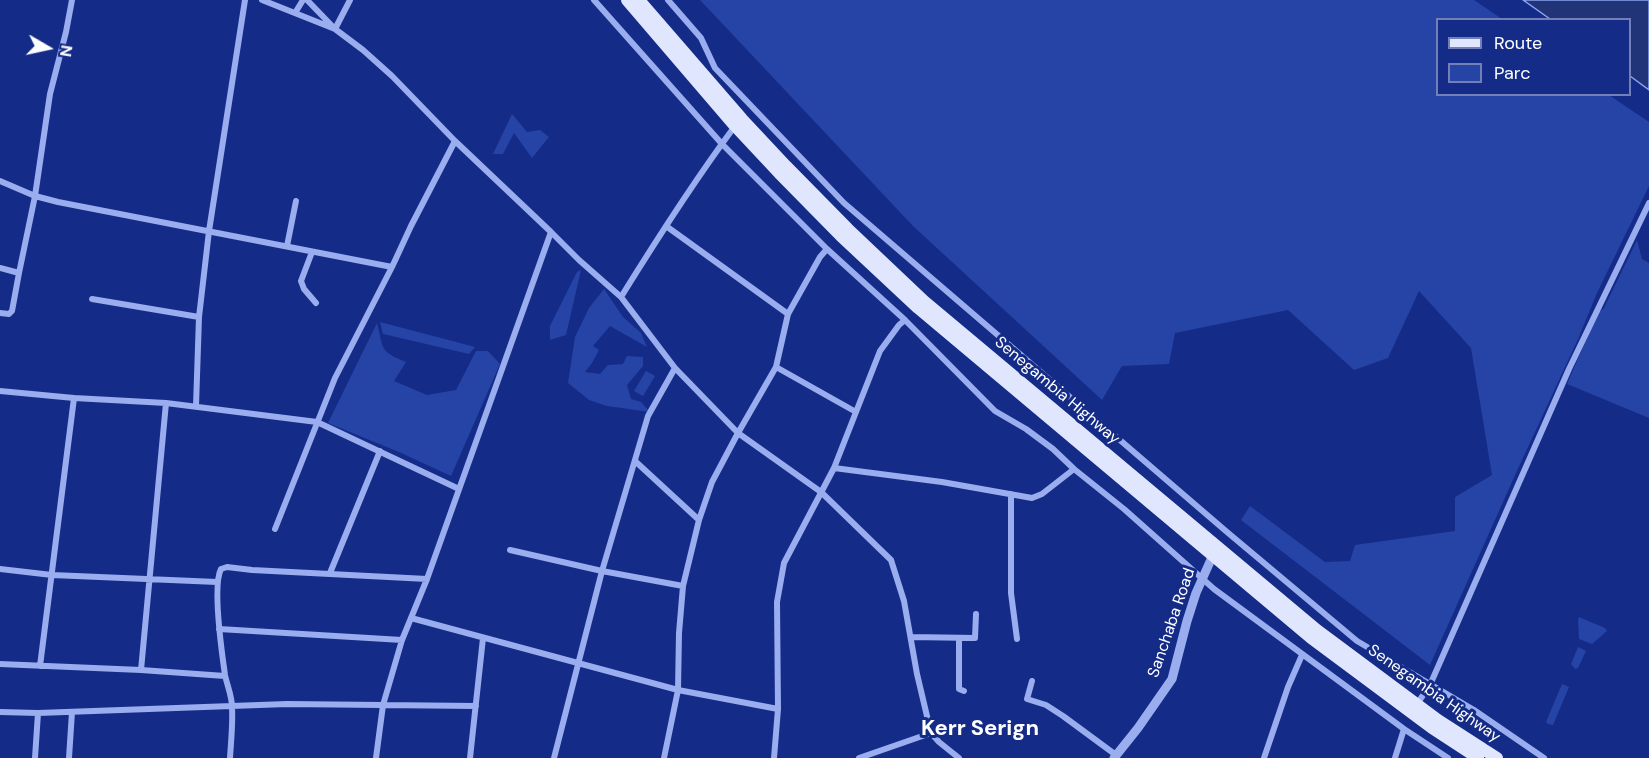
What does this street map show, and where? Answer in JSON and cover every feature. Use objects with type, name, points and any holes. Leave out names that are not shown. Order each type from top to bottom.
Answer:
[{"type":"main road","name":"Senegambia Highway","points":[[627,0],[735,126],[821,216],[918,308],[1311,638],[1432,728],[1478,758]]},
{"type":"main road","name":"Senegambia Highway","points":[[639,0],[786,166],[924,301],[1317,630],[1417,705],[1497,758]]},
{"type":"street","points":[[0,313],[6,315],[12,310],[35,196],[50,94],[72,0]]},
{"type":"street","points":[[196,406],[199,317],[209,231],[245,0]]},
{"type":"street","points":[[262,0],[335,29]]},
{"type":"street","points":[[295,13],[303,0]]},
{"type":"street","points":[[307,0],[335,29],[370,56],[455,141],[621,297],[675,368],[738,433],[821,492],[891,560],[904,602],[931,733],[959,758]]},
{"type":"street","points":[[335,29],[351,0]]},
{"type":"street","points":[[594,0],[722,144],[827,249],[905,320],[995,411],[1026,429],[1053,449],[1214,589],[1404,729],[1448,758]]},
{"type":"street","points":[[668,0],[701,38],[716,68],[844,203],[1357,641],[1474,710],[1544,758]]},
{"type":"street","points":[[621,297],[666,226],[735,126]]},
{"type":"street","points":[[275,529],[335,378],[455,141]]},
{"type":"street","points":[[0,181],[35,196],[58,202],[392,267]]},
{"type":"street","points":[[287,246],[296,201]]},
{"type":"street","points":[[1417,705],[1430,685],[1569,369],[1649,203]]},
{"type":"street","points":[[666,226],[788,314]]},
{"type":"street","points":[[376,758],[383,705],[402,640],[427,579],[551,232]]},
{"type":"street","points":[[664,758],[678,690],[683,586],[699,520],[712,482],[776,367],[788,314],[820,257],[827,249]]},
{"type":"street","points":[[312,252],[301,281],[303,288],[316,303]]},
{"type":"street","points":[[0,268],[19,273]]},
{"type":"street","points":[[92,299],[199,317]]},
{"type":"street","points":[[774,758],[778,709],[777,602],[784,563],[834,468],[880,351],[905,320]]},
{"type":"street","points":[[776,367],[856,412]]},
{"type":"street","points":[[554,758],[602,571],[648,417],[675,368]]},
{"type":"street","points":[[0,391],[166,403],[317,422],[459,489]]},
{"type":"street","points":[[40,666],[75,398]]},
{"type":"street","points":[[141,670],[166,403]]},
{"type":"street","points":[[330,573],[380,451]]},
{"type":"street","points":[[635,461],[699,520]]},
{"type":"street","points":[[834,468],[942,482],[1032,498],[1042,494],[1074,469]]},
{"type":"street","points":[[1011,494],[1011,593],[1017,639]]},
{"type":"street","points":[[510,550],[602,571],[683,586]]},
{"type":"street","name":"Sanchaba Road","points":[[1115,756],[1138,728],[1172,679],[1187,621],[1202,577],[1213,555]]},
{"type":"street","points":[[230,758],[232,705],[225,676],[219,629],[217,582],[221,569],[227,567],[427,579]]},
{"type":"street","points":[[0,569],[52,575],[217,582]]},
{"type":"street","points":[[911,637],[975,638],[976,614]]},
{"type":"street","points":[[411,618],[678,690],[778,709]]},
{"type":"street","points":[[219,629],[402,640]]},
{"type":"street","points":[[470,758],[483,638]]},
{"type":"street","points":[[959,638],[959,689],[964,691]]},
{"type":"street","points":[[1264,758],[1288,687],[1302,655]]},
{"type":"street","points":[[0,664],[225,676]]},
{"type":"street","points":[[1032,681],[1027,699],[1046,705],[1063,716],[1115,756]]},
{"type":"street","points":[[0,712],[38,713],[287,704],[476,706]]},
{"type":"street","points":[[69,758],[72,712]]},
{"type":"street","points":[[35,758],[38,713]]},
{"type":"street","points":[[1395,758],[1404,729]]},
{"type":"street","points":[[859,758],[931,733]]},
{"type":"green space","points":[[700,0],[1474,0],[1501,18],[1436,18],[1436,96],[1610,96],[1649,122],[1649,186],[1597,293],[1430,665],[1241,520],[1250,506],[1325,562],[1350,561],[1355,545],[1455,531],[1455,497],[1492,475],[1471,348],[1419,291],[1388,358],[1354,370],[1288,310],[1175,333],[1169,364],[1122,366],[1102,400],[913,226]]},
{"type":"green space","points":[[512,114],[527,132],[540,130],[549,137],[532,158],[514,133],[503,154],[493,154]]},
{"type":"green space","points":[[1637,240],[1642,259],[1649,263],[1649,418],[1567,384],[1598,313],[1604,308]]},
{"type":"green space","points":[[581,270],[566,335],[550,340],[550,326],[577,272]]},
{"type":"green space","points":[[604,289],[623,317],[641,333],[647,347],[610,326],[593,346],[599,350],[585,372],[600,374],[608,365],[623,364],[627,356],[643,357],[643,366],[627,385],[631,399],[641,402],[650,412],[607,406],[589,400],[568,383],[575,337],[589,308]]},
{"type":"green space","points":[[380,322],[475,347],[469,354],[383,334]]},
{"type":"green space","points":[[377,323],[384,348],[391,355],[406,362],[394,381],[427,395],[456,390],[476,351],[488,351],[500,364],[451,476],[328,423]]},
{"type":"green space","points":[[646,371],[655,376],[643,396],[634,391]]},
{"type":"green space","points":[[1579,617],[1607,631],[1592,644],[1579,639]]},
{"type":"green space","points":[[1578,647],[1586,651],[1578,668],[1575,669],[1571,664]]},
{"type":"green space","points":[[1562,684],[1569,687],[1553,725],[1548,724],[1546,722]]},
{"type":"shaded area","points":[[1523,0],[1649,0],[1649,90],[1631,77],[1631,18],[1549,18]]},
{"type":"district","name":"Kerr Serign","points":[[980,729]]}]
